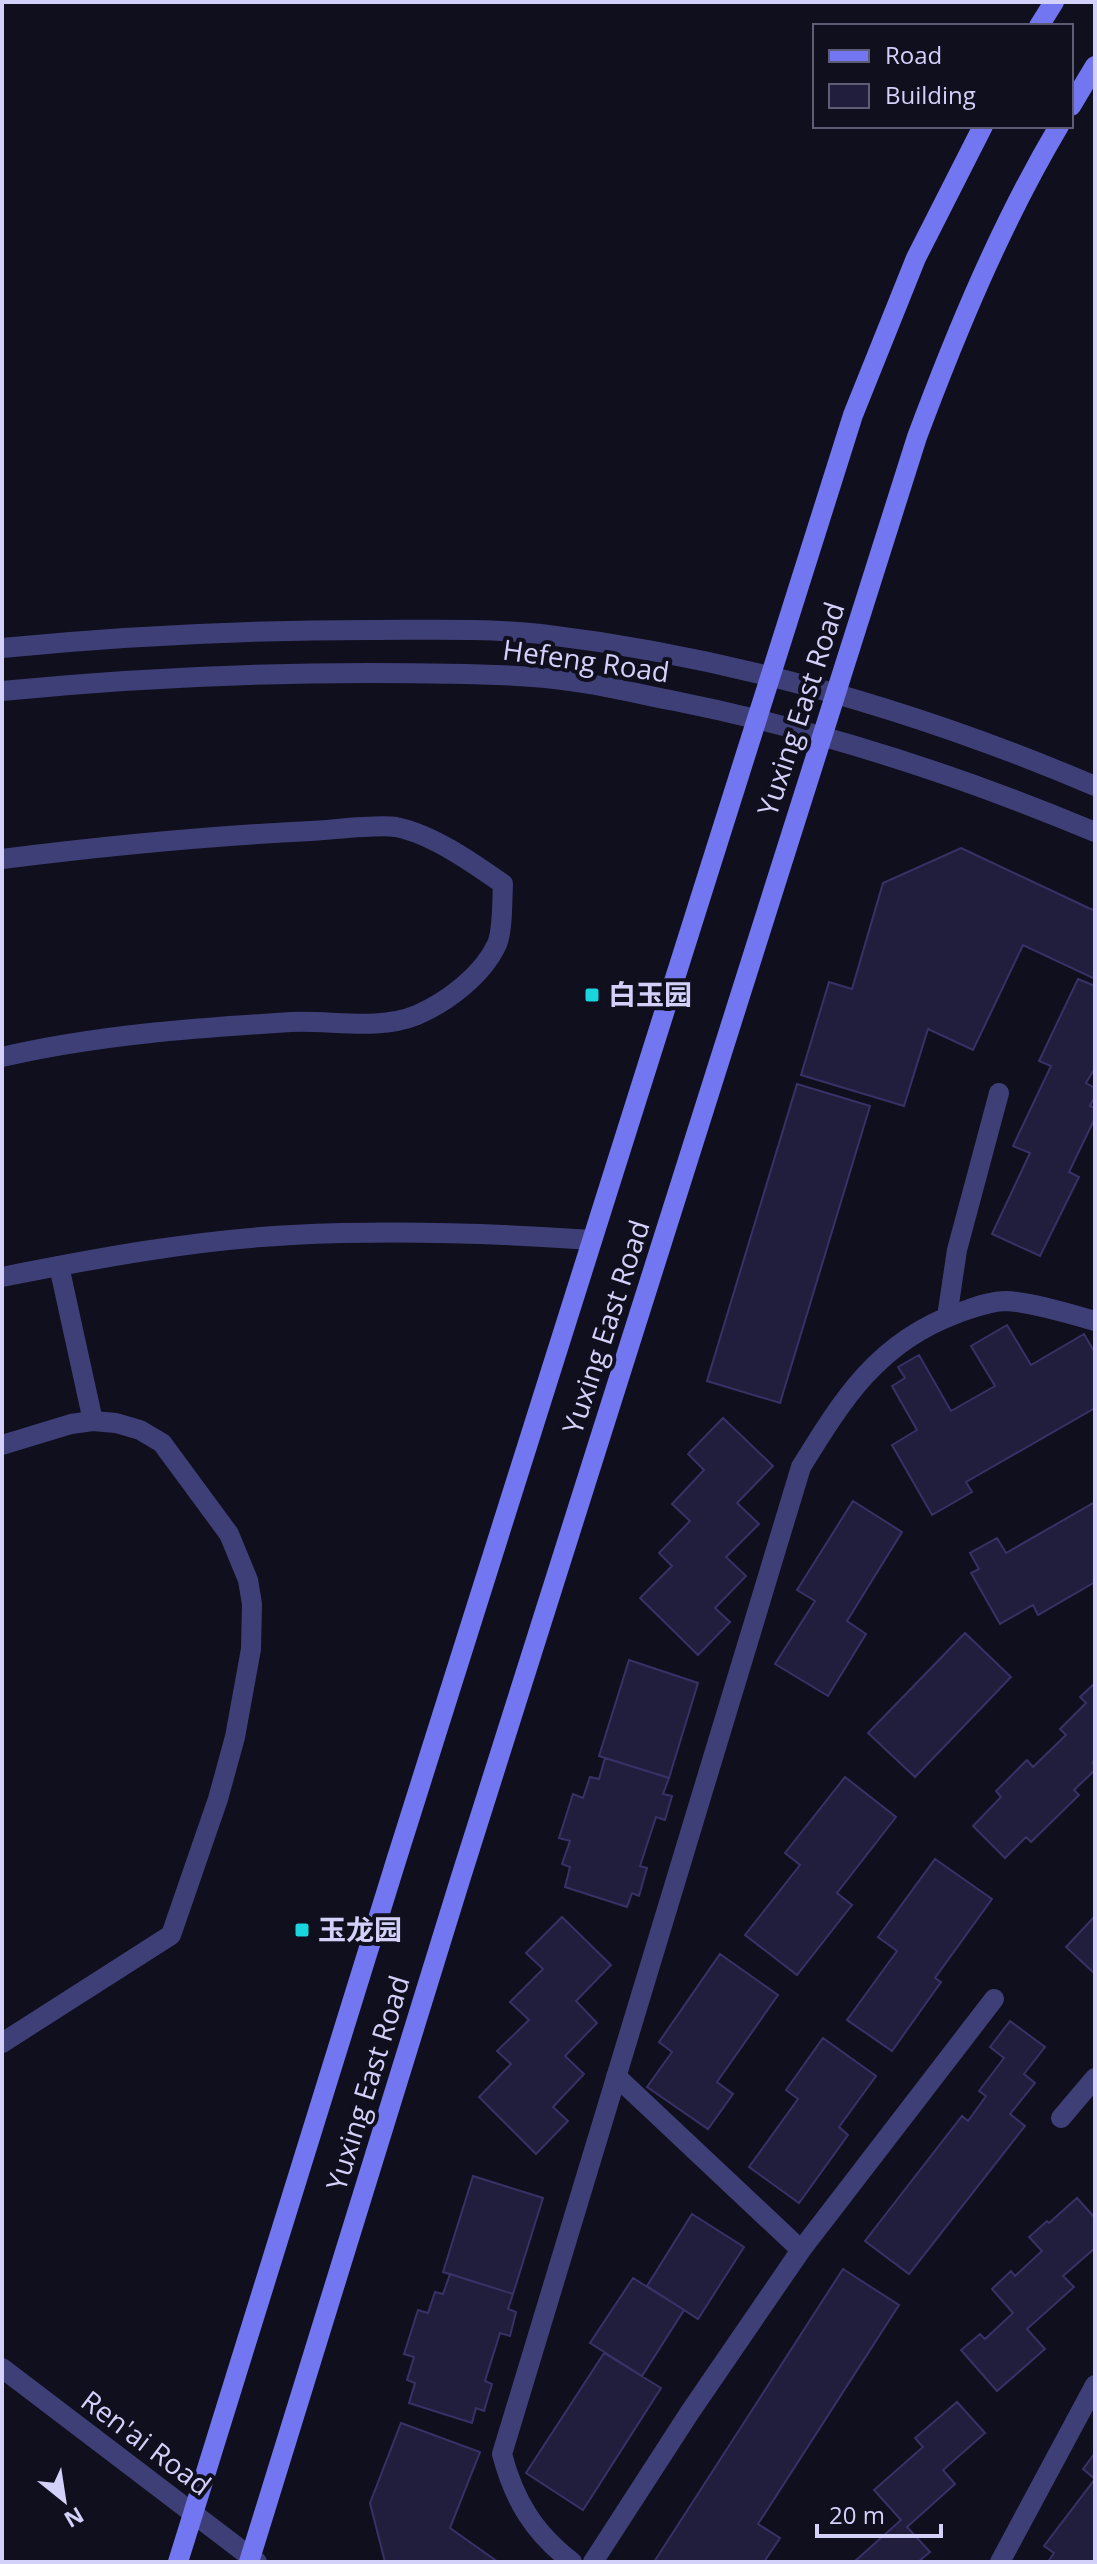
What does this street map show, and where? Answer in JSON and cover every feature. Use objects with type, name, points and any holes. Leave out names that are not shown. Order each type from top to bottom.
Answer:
[{"type":"main road","points":[[1040,24],[1054,2]]},
{"type":"main road","points":[[1073,103],[1095,66]]},
{"type":"main road","name":"Yuxing East Road","points":[[178,2562],[853,415],[916,258],[982,128]]},
{"type":"main road","name":"Yuxing East Road","points":[[252,2560],[460,1880],[917,437],[977,286],[1058,128]]},
{"type":"street","name":"Hefeng Road","points":[[2,648],[182,634],[300,630],[539,634],[639,650],[835,694],[931,723],[1042,763],[1095,786]]},
{"type":"street","name":"Hefeng Road","points":[[2,691],[271,674],[520,676],[631,692],[823,735],[1026,803],[1095,832]]},
{"type":"street","points":[[2,859],[246,834],[395,827],[471,861],[503,884],[498,942],[482,966],[462,987],[441,1002],[395,1023],[298,1022],[201,1028],[104,1039],[2,1057]]},
{"type":"street","points":[[947,1317],[957,1250],[999,1093]]},
{"type":"street","points":[[2,1277],[189,1245],[290,1235],[391,1231],[492,1233],[592,1240]]},
{"type":"street","points":[[59,1266],[93,1421]]},
{"type":"street","points":[[572,2562],[534,2527],[519,2503],[502,2454],[801,1467],[841,1403],[863,1375],[920,1330],[976,1307],[1005,1301],[1095,1321]]},
{"type":"street","points":[[2,1445],[71,1424],[93,1421],[128,1426],[162,1443],[229,1534],[248,1580],[252,1604],[251,1649],[235,1737],[218,1799],[171,1935],[2,2043]]},
{"type":"street","points":[[593,2562],[801,2250],[994,1999]]},
{"type":"street","points":[[616,2076],[801,2250]]},
{"type":"street","points":[[1061,2118],[1095,2078]]},
{"type":"street","name":"Ren'ai Road","points":[[2,2368],[252,2560]]},
{"type":"street","points":[[1000,2562],[1095,2385]]},
{"type":"building","points":[[961,848],[1095,911],[1095,979],[1023,945],[973,1050],[928,1029],[904,1106],[801,1075],[829,982],[852,989],[883,883]]},
{"type":"building","points":[[1078,979],[1095,986],[1095,1068],[1086,1083],[1095,1088],[1090,1106],[1095,1108],[1095,1118],[1069,1172],[1079,1177],[1040,1256],[992,1234],[1030,1153],[1013,1146],[1051,1066],[1039,1061]]},
{"type":"building","points":[[797,1084],[870,1106],[780,1403],[707,1381]]},
{"type":"building","points":[[1007,1325],[1031,1365],[1084,1334],[1095,1353],[1095,1408],[966,1482],[972,1492],[932,1515],[892,1445],[917,1430],[892,1386],[905,1378],[898,1367],[919,1355],[951,1411],[995,1386],[971,1346]]},
{"type":"building","points":[[723,1418],[773,1466],[737,1503],[759,1524],[726,1557],[746,1576],[715,1608],[730,1622],[698,1655],[640,1598],[672,1566],[659,1553],[690,1521],[672,1504],[704,1470],[688,1454]]},
{"type":"building","points":[[853,1501],[902,1532],[847,1621],[866,1634],[828,1696],[775,1664],[815,1601],[797,1590]]},
{"type":"building","points":[[1095,1502],[1095,1582],[1038,1615],[1033,1605],[1000,1624],[971,1573],[979,1569],[970,1553],[997,1538],[1006,1553]]},
{"type":"building","points":[[965,1633],[1011,1677],[915,1777],[868,1733]]},
{"type":"building","points":[[629,1660],[698,1683],[669,1778],[599,1756]]},
{"type":"building","points":[[1095,1683],[1095,1770],[1074,1790],[1079,1795],[1031,1842],[1026,1837],[1005,1858],[973,1826],[1001,1797],[996,1791],[1027,1760],[1033,1767],[1066,1735],[1060,1729],[1086,1703],[1080,1697]]},
{"type":"building","points":[[605,1758],[669,1778],[663,1794],[672,1796],[665,1820],[656,1817],[640,1866],[647,1868],[639,1896],[632,1893],[627,1907],[565,1887],[570,1867],[562,1864],[570,1841],[559,1838],[573,1794],[583,1798],[590,1777],[599,1779]]},
{"type":"building","points":[[845,1777],[896,1817],[837,1893],[852,1905],[797,1975],[745,1935],[800,1865],[785,1853]]},
{"type":"building","points":[[935,1859],[992,1899],[935,1978],[941,1982],[892,2051],[847,2020],[897,1951],[878,1937]]},
{"type":"building","points":[[1095,1916],[1095,1974],[1066,1947]]},
{"type":"building","points":[[562,1917],[611,1965],[576,2001],[597,2023],[565,2056],[584,2074],[553,2107],[568,2121],[536,2154],[479,2097],[511,2064],[497,2051],[529,2020],[510,2002],[543,1969],[526,1953]]},
{"type":"building","points":[[720,1954],[778,1995],[717,2082],[733,2094],[708,2129],[647,2087],[672,2052],[659,2042]]},
{"type":"building","points":[[1010,2021],[1045,2047],[1024,2074],[1035,2083],[1010,2114],[1025,2126],[909,2274],[865,2241],[962,2116],[968,2121],[986,2096],[979,2091],[1004,2058],[990,2047]]},
{"type":"building","points":[[823,2038],[876,2076],[839,2127],[848,2135],[799,2203],[749,2167],[798,2099],[786,2090]]},
{"type":"building","points":[[473,2176],[543,2198],[513,2294],[443,2272]]},
{"type":"building","points":[[1077,2198],[1095,2218],[1095,2248],[1063,2276],[1074,2287],[1027,2329],[1045,2349],[997,2391],[961,2350],[980,2334],[985,2339],[1013,2313],[992,2289],[1011,2271],[1015,2276],[1042,2251],[1029,2237]]},
{"type":"building","points":[[692,2214],[744,2247],[698,2319],[647,2286]]},
{"type":"building","points":[[843,2269],[899,2305],[758,2524],[780,2538],[764,2562],[654,2562]]},
{"type":"building","points":[[450,2274],[513,2294],[508,2309],[516,2312],[510,2336],[500,2333],[485,2381],[492,2384],[484,2411],[476,2408],[472,2423],[409,2403],[415,2383],[407,2380],[414,2357],[404,2354],[418,2310],[428,2313],[435,2292],[443,2294]]},
{"type":"building","points":[[633,2278],[684,2310],[642,2376],[590,2343]]},
{"type":"building","points":[[604,2353],[661,2388],[583,2510],[526,2473]]},
{"type":"building","points":[[957,2402],[985,2433],[943,2470],[955,2484],[907,2527],[930,2552],[918,2562],[854,2562],[901,2520],[874,2490],[923,2447],[915,2438]]},
{"type":"building","points":[[401,2423],[480,2452],[450,2528],[498,2562],[385,2562],[370,2503]]},
{"type":"building","points":[[1095,2453],[1095,2479],[1083,2469]]},
{"type":"building","points":[[1095,2479],[1095,2562],[1048,2562],[1054,2553],[1044,2546]]},
{"type":"place","name":"白玉园","points":[[592,995]]},
{"type":"place","name":"玉龙园","points":[[302,1930]]}]
